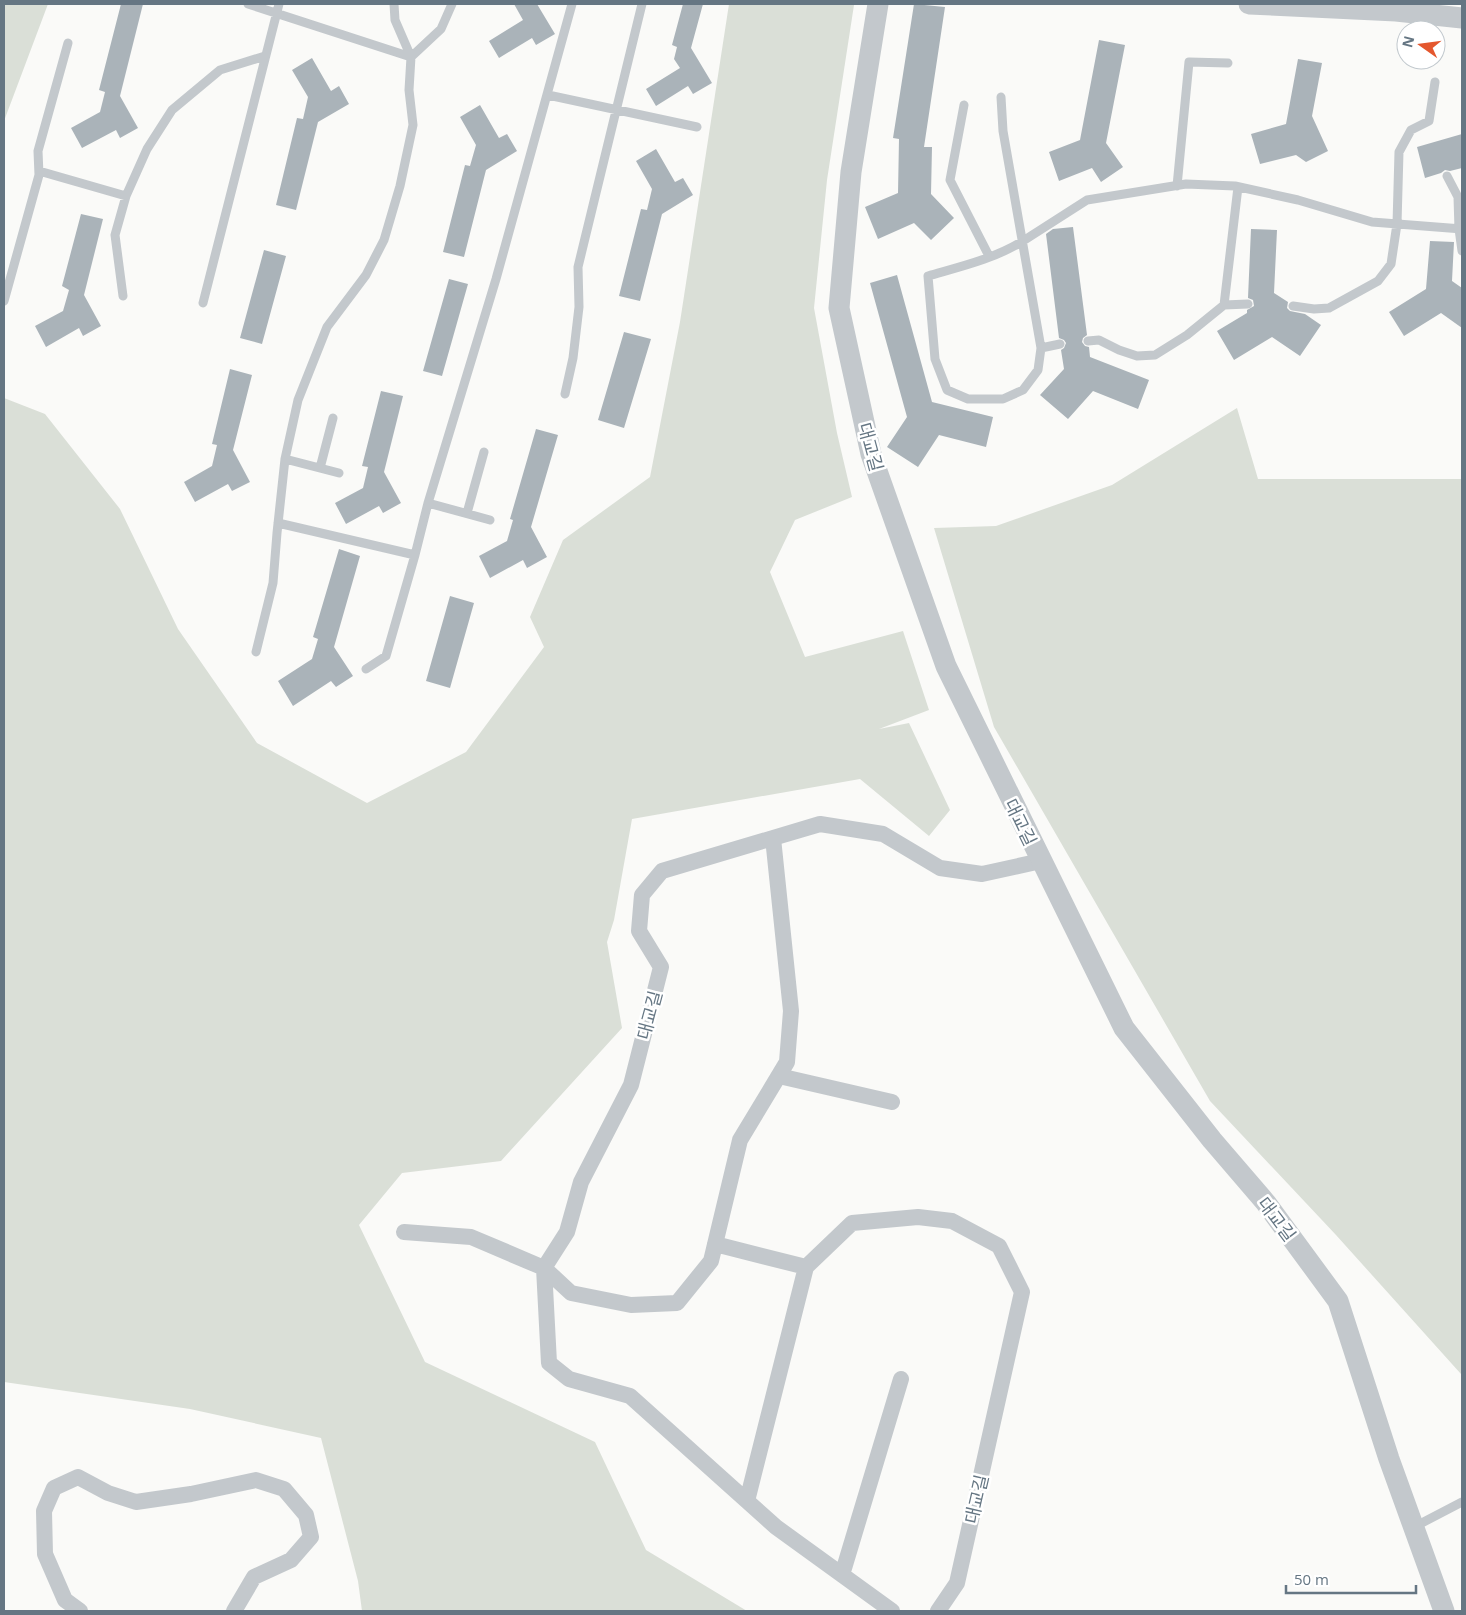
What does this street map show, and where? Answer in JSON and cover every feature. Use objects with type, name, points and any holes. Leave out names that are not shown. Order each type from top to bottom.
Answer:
[{"type":"street","name":"대교길","points":[[878,4],[851,172],[839,308],[871,454],[946,666],[1124,1028],[1212,1140],[1266,1203],[1338,1301],[1386,1450],[1444,1611]]},
{"type":"street","points":[[1249,4],[1396,11],[1462,18]]},
{"type":"street","name":"대교길","points":[[544,1268],[567,1232],[581,1182],[631,1085],[661,967],[639,931],[642,895],[662,871],[820,824],[883,834],[940,868],[982,874],[1041,861]]},
{"type":"street","points":[[404,1232],[471,1237],[544,1268],[571,1293],[631,1305],[677,1303],[711,1261],[740,1140],[787,1062],[791,1011],[773,838]]},
{"type":"street","points":[[779,1076],[892,1102]]},
{"type":"street","name":"대교길","points":[[806,1267],[852,1224],[918,1217],[952,1222],[999,1246],[1022,1292],[957,1583],[938,1611]]},
{"type":"street","points":[[715,1244],[806,1267],[747,1501]]},
{"type":"street","points":[[544,1268],[549,1363],[569,1378],[630,1396],[776,1527],[892,1611]]},
{"type":"street","points":[[842,1576],[901,1379]]},
{"type":"street","points":[[80,1611],[65,1600],[45,1554],[44,1511],[54,1488],[78,1477],[108,1493],[136,1502],[191,1494],[256,1480],[284,1490],[306,1515],[311,1537],[291,1560],[254,1577],[234,1611]]},
{"type":"lane","points":[[248,4],[278,8],[411,57]]},
{"type":"lane","points":[[256,652],[273,583],[285,459],[298,400],[328,327],[366,275],[384,240],[400,186],[413,125],[408,90],[411,57],[395,20],[394,4]]},
{"type":"lane","points":[[411,57],[441,29],[452,4]]},
{"type":"lane","points":[[366,669],[386,656],[428,503],[496,280],[572,4]]},
{"type":"lane","points":[[565,394],[579,308],[578,267],[642,4]]},
{"type":"lane","points":[[203,302],[278,8]]},
{"type":"lane","points":[[4,301],[39,171],[38,151],[68,43]]},
{"type":"lane","points":[[123,296],[115,235],[126,196],[147,149],[172,110],[220,70],[265,56]]},
{"type":"lane","points":[[1177,186],[1189,62],[1228,63]]},
{"type":"lane","points":[[1293,306],[1314,309],[1329,308],[1378,281],[1391,264],[1397,224],[1399,152],[1411,130],[1429,121],[1436,82]]},
{"type":"lane","points":[[548,95],[697,127]]},
{"type":"lane","points":[[1001,97],[1004,131],[1022,241],[1041,348],[1038,370],[1023,390],[1003,399],[968,399],[947,390],[935,358],[928,276],[964,266],[1013,247],[1022,241],[1087,200],[1186,184],[1238,186],[1298,200],[1372,222],[1460,229]]},
{"type":"lane","points":[[964,105],[950,180],[989,256]]},
{"type":"lane","points":[[39,171],[126,196]]},
{"type":"lane","points":[[1447,176],[1460,196],[1462,251]]},
{"type":"lane","points":[[1224,305],[1238,186]]},
{"type":"lane","points":[[1088,342],[1099,340],[1137,356],[1155,354],[1187,336],[1224,305],[1248,304]]},
{"type":"lane","points":[[1041,348],[1060,344]]},
{"type":"lane","points":[[320,468],[333,418]]},
{"type":"lane","points":[[467,513],[484,452]]},
{"type":"lane","points":[[285,459],[339,473]]},
{"type":"lane","points":[[428,503],[490,520]]},
{"type":"lane","points":[[278,523],[415,555]]},
{"type":"lane","points":[[1414,1527],[1462,1502]]},
{"type":"shaded area","points":[[4,4],[48,4],[4,121]]},
{"type":"shaded area","points":[[729,4],[854,5],[827,180],[814,308],[837,433],[852,497],[795,520],[770,572],[805,657],[903,631],[929,710],[879,729],[909,723],[950,810],[929,836],[860,779],[632,819],[614,920],[607,942],[622,1028],[501,1161],[402,1173],[359,1225],[425,1362],[595,1442],[646,1550],[747,1611],[362,1611],[358,1581],[321,1438],[190,1409],[4,1382],[4,398],[45,414],[120,509],[178,629],[257,743],[367,803],[466,752],[544,647],[530,617],[563,540],[650,477],[680,322]]},
{"type":"shaded area","points":[[1237,408],[1258,479],[1462,479],[1461,1374],[1336,1235],[1210,1101],[994,727],[934,528],[996,526],[1112,485]]},
{"type":"building","points":[[121,4],[143,4],[120,96],[138,128],[120,138],[116,130],[82,148],[71,128],[100,112],[105,92],[99,90]]},
{"type":"building","points":[[514,4],[537,4],[555,34],[536,45],[532,38],[499,58],[489,41],[523,20]]},
{"type":"building","points":[[683,4],[703,4],[691,48],[712,83],[693,94],[688,86],[656,106],[646,89],[680,68],[674,59],[677,47],[672,45]]},
{"type":"building","points":[[914,4],[945,7],[924,147],[932,147],[931,194],[954,218],[931,240],[914,223],[878,239],[865,207],[898,193],[899,139],[893,138]]},
{"type":"building","points":[[1099,40],[1125,45],[1106,143],[1123,167],[1101,182],[1092,168],[1059,181],[1049,152],[1080,140]]},
{"type":"building","points":[[312,58],[331,91],[339,86],[349,104],[318,122],[296,210],[276,205],[297,118],[303,119],[308,97],[292,70]]},
{"type":"building","points":[[1298,59],[1322,63],[1312,116],[1328,151],[1306,162],[1296,155],[1260,164],[1251,134],[1286,124]]},
{"type":"building","points":[[480,105],[499,138],[507,134],[517,151],[486,170],[464,257],[443,252],[465,165],[470,166],[476,145],[460,117]]},
{"type":"building","points":[[1462,134],[1462,168],[1450,171],[1445,170],[1425,178],[1417,147]]},
{"type":"building","points":[[656,149],[675,182],[683,178],[693,195],[662,214],[640,301],[619,296],[641,209],[647,210],[652,189],[636,161]]},
{"type":"building","points":[[81,214],[103,219],[84,295],[101,326],[83,336],[79,328],[46,347],[35,326],[63,311],[69,290],[62,286]]},
{"type":"building","points":[[1073,227],[1087,335],[1083,338],[1082,342],[1085,346],[1089,347],[1090,357],[1149,380],[1138,409],[1093,391],[1068,419],[1040,395],[1064,369],[1061,350],[1066,343],[1059,338],[1046,234],[1053,229]]},
{"type":"building","points":[[1251,229],[1277,230],[1274,293],[1288,302],[1287,308],[1290,311],[1305,314],[1321,325],[1300,356],[1272,337],[1234,360],[1217,331],[1247,313],[1247,310],[1254,306],[1253,300],[1248,298]]},
{"type":"building","points":[[1430,241],[1454,242],[1452,281],[1462,288],[1462,328],[1441,313],[1404,336],[1389,312],[1426,289]]},
{"type":"building","points":[[264,250],[286,256],[262,344],[240,338]]},
{"type":"building","points":[[897,275],[932,402],[993,417],[986,447],[939,435],[918,467],[887,447],[907,417],[870,283]]},
{"type":"building","points":[[449,279],[468,284],[442,376],[423,371]]},
{"type":"building","points":[[624,332],[651,339],[624,428],[598,420]]},
{"type":"building","points":[[230,369],[252,375],[233,450],[250,482],[232,491],[228,484],[195,502],[184,482],[212,466],[217,445],[212,444]]},
{"type":"building","points":[[381,391],[403,396],[384,472],[401,503],[383,513],[379,506],[346,524],[335,503],[363,488],[368,467],[362,466]]},
{"type":"building","points":[[536,429],[558,435],[531,527],[547,557],[527,568],[523,560],[490,578],[479,556],[507,541],[513,520],[510,519]]},
{"type":"building","points":[[339,549],[360,556],[334,647],[353,676],[336,687],[331,681],[293,706],[278,681],[312,659],[318,639],[313,637]]},
{"type":"building","points":[[450,596],[474,603],[450,688],[426,681]]}]
